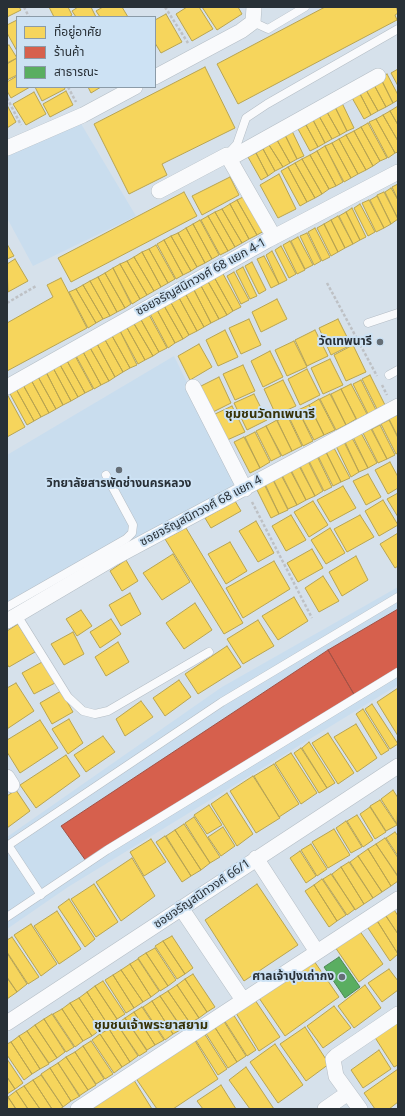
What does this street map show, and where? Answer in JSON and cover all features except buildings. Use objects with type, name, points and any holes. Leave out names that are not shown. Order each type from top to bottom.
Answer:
[{"type":"street","points":[[156,76],[253,22],[254,7]]},
{"type":"street","points":[[159,191],[228,157],[378,76]]},
{"type":"street","points":[[7,148],[83,115],[133,88]]},
{"type":"street","points":[[228,157],[274,237]]},
{"type":"street","name":"ซอยจรัญสนิทวงศ์ 68 แยก 4-1","points":[[7,387],[274,237],[398,172]]},
{"type":"street","points":[[193,387],[245,489]]},
{"type":"street","name":"ซอยจรัญสนิทวงศ์ 68 แยก 4","points":[[10,614],[396,407]]},
{"type":"street","name":"ซอยจรัญสนิทวงศ์ 66/1","points":[[7,1022],[398,766]]},
{"type":"street","points":[[256,858],[317,952]]},
{"type":"street","points":[[78,1109],[398,899]]},
{"type":"street","points":[[181,908],[243,1000]]},
{"type":"street","points":[[360,1109],[336,1076],[333,1060],[336,1056],[398,1014]]},
{"type":"street","points":[[325,1109],[348,1093]]},
{"type":"lane","points":[[253,22],[268,29],[305,7]]},
{"type":"lane","points":[[228,157],[237,144],[246,118],[267,104],[398,29]]},
{"type":"lane","points":[[368,323],[398,313]]},
{"type":"lane","points":[[389,375],[398,370]]},
{"type":"lane","points":[[106,475],[133,524],[132,533],[126,539],[10,614],[68,697],[83,711],[95,714],[108,711],[209,652]]},
{"type":"lane","points":[[41,895],[7,846],[222,702],[398,597]]},
{"type":"lane","points":[[7,917],[107,850],[398,672]]},
{"type":"path","points":[[24,7],[28,16]]},
{"type":"path","points":[[165,7],[195,55]]},
{"type":"path","points":[[7,98],[29,139]]},
{"type":"path","points":[[327,283],[396,407]]},
{"type":"path","points":[[7,303],[36,286]]},
{"type":"path","points":[[245,489],[312,618]]},
{"type":"shaded area","points":[[80,122],[136,216],[33,266],[7,218],[7,155]]},
{"type":"shaded area","name":"วิทยาลัยสารพัดช่างนครหลวง","points":[[174,356],[237,484],[7,611],[7,455]]},
{"type":"shaded area","points":[[398,587],[398,685],[68,887],[7,929],[7,837],[222,687]]},
{"type":"place","name":"วัดเทพนารี","points":[[380,342]]},
{"type":"place","name":"วิทยาลัยสารพัดช่างนครหลวง","points":[[119,470]]},
{"type":"place","name":"ศาลเจ้าปุงเถ่ากง","points":[[342,977]]},
{"type":"district","name":"ชุมชนวัดทเพนารี","points":[[270,414]]},
{"type":"district","name":"ชุมชนเจ้าพระยาสยาม","points":[[151,1025]]}]
